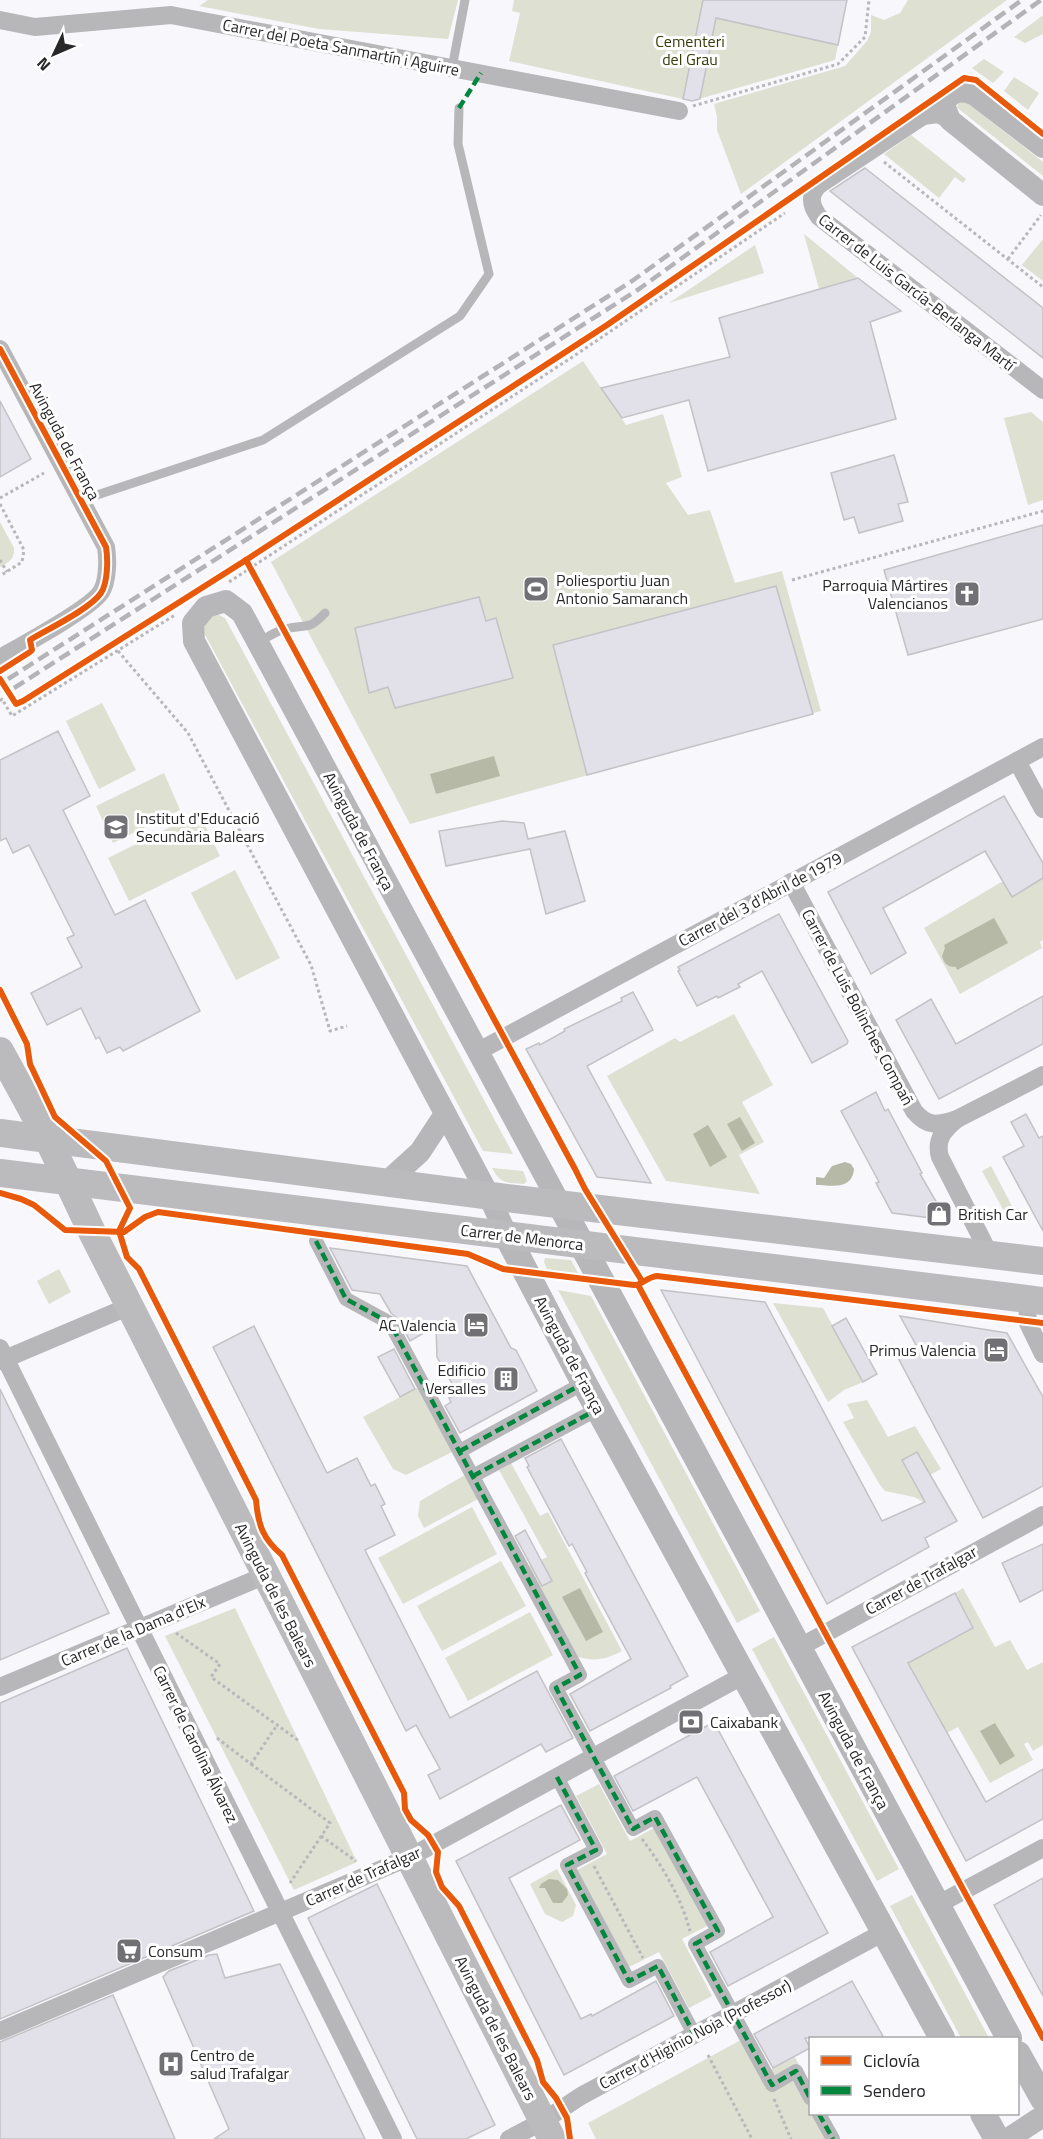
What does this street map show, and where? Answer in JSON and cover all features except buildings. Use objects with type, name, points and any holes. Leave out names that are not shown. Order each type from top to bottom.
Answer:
[{"type":"main road","name":"Avinguda de les Balears","points":[[0,1051],[48,1139],[130,1306],[547,2130]]},
{"type":"main road","points":[[0,1133],[489,1196],[1043,1261]]},
{"type":"main road","name":"Carrer de Menorca","points":[[0,1173],[1036,1300]]},
{"type":"main road","name":"Avinguda de França","points":[[560,1204],[1008,2037]]},
{"type":"main road","name":"Avinguda de França","points":[[507,1236],[598,1409],[941,2037]]},
{"type":"main road","points":[[1019,2057],[1043,2099]]},
{"type":"main road","points":[[984,2115],[997,2139]]},
{"type":"street","name":"Carrer del Poeta Sanmartín i Aguirre","points":[[0,20],[35,27],[171,15],[679,111]]},
{"type":"street","points":[[950,120],[944,105],[948,96],[955,92],[967,91],[1043,147]]},
{"type":"street","points":[[870,151],[923,116],[938,114],[950,120],[1043,195]]},
{"type":"street","name":"Carrer de Luis García-Berlanga Martí","points":[[870,151],[815,190],[811,201],[819,217],[1043,390]]},
{"type":"street","name":"Avinguda de França","points":[[0,349],[106,547],[108,560],[104,586],[99,595],[86,606],[0,658]]},
{"type":"street","name":"Avinguda de França","points":[[507,1236],[489,1196],[194,641],[193,623],[206,607],[226,601],[242,613],[560,1204]]},
{"type":"street","name":"Carrer del 3 d'Abril de 1979","points":[[477,1052],[1043,747]]},
{"type":"street","points":[[1017,761],[1043,809]]},
{"type":"street","name":"Carrer de Luis Bolinches Compañ","points":[[791,882],[914,1111],[926,1123],[936,1124],[957,1119]]},
{"type":"street","points":[[990,1255],[937,1148],[942,1134],[957,1119],[1043,1075]]},
{"type":"street","points":[[387,1182],[420,1152],[445,1114]]},
{"type":"street","points":[[316,1241],[346,1299],[390,1323],[460,1451],[580,1675],[556,1688],[633,1829],[655,1817],[718,1931],[695,1944],[772,2085],[796,2071],[809,2096]]},
{"type":"street","points":[[1036,1300],[1027,1321],[1043,1353]]},
{"type":"street","points":[[2,1356],[130,1306]]},
{"type":"street","name":"Carrer de Carolina Álvarez","points":[[2,1356],[393,2139]]},
{"type":"street","points":[[460,1451],[584,1383]]},
{"type":"street","points":[[473,1476],[598,1409]]},
{"type":"street","name":"Carrer de Trafalgar","points":[[800,1647],[1043,1515]]},
{"type":"street","name":"Carrer de la Dama d'Elx","points":[[0,1687],[266,1575]]},
{"type":"street","name":"Carrer de Trafalgar","points":[[0,2031],[410,1857],[744,1676]]},
{"type":"street","points":[[557,1777],[596,1850],[567,1865],[623,1971],[629,1981],[658,1966],[694,2034]]},
{"type":"street","points":[[938,1905],[1043,1848]]},
{"type":"street","name":"Carrer d'Higinio Noja (Professor)","points":[[509,2139],[547,2130],[581,2096],[884,1932]]},
{"type":"street","points":[[820,2115],[833,2139]]},
{"type":"street","points":[[1008,2139],[1043,2116]]},
{"type":"lane","points":[[453,68],[465,0]]},
{"type":"lane","points":[[97,495],[263,440],[460,316],[489,274],[458,144],[459,108]]},
{"type":"lane","points":[[258,642],[285,629],[306,628],[325,613]]},
{"type":"path","points":[[679,111],[838,64],[865,38],[868,0]]},
{"type":"path","points":[[870,151],[1043,287]]},
{"type":"path","points":[[222,586],[251,569],[785,213]]},
{"type":"path","points":[[1008,259],[1043,213]]},
{"type":"path","points":[[597,331],[626,311]]},
{"type":"path","points":[[0,498],[44,473]]},
{"type":"path","points":[[0,504],[24,550],[22,562],[0,576]]},
{"type":"path","points":[[792,580],[1043,511]]},
{"type":"path","points":[[0,560],[7,572]]},
{"type":"path","points":[[246,560],[257,579]]},
{"type":"path","points":[[1,699],[12,716],[184,610]]},
{"type":"path","points":[[16,704],[140,628]]},
{"type":"path","points":[[118,651],[188,733],[311,965],[330,1031],[347,1026]]},
{"type":"path","points":[[175,1632],[220,1664],[211,1677],[299,1741]]},
{"type":"path","points":[[251,1764],[277,1725]]},
{"type":"path","points":[[217,1738],[330,1823],[290,1883]]},
{"type":"path","points":[[633,1829],[671,1883],[686,1915],[695,1944]]},
{"type":"path","points":[[321,1836],[357,1862]]},
{"type":"path","points":[[588,1854],[650,1970]]},
{"type":"path","points":[[708,2055],[752,2139]]},
{"type":"path","points":[[772,2085],[773,2097],[791,2139]]},
{"type":"green space","points":[[208,0],[458,0],[448,39],[319,29],[199,6]]},
{"type":"green space","name":"Cementeri del Grau","points":[[514,0],[847,0],[835,60],[692,101],[509,61],[520,13],[512,11]]},
{"type":"green space","points":[[908,0],[1007,0],[741,194],[717,130],[714,104],[845,66],[867,41],[871,32],[871,15],[884,20],[900,13]]},
{"type":"green space","points":[[1043,15],[1043,34],[1025,43],[1014,37]]},
{"type":"green space","points":[[984,59],[1004,72],[993,83],[972,68]]},
{"type":"green space","points":[[1014,77],[1039,93],[1028,110],[1004,91]]},
{"type":"green space","points":[[960,100],[969,104],[1043,162],[1043,176],[960,110],[957,107]]},
{"type":"green space","points":[[911,135],[966,179],[963,183],[955,177],[939,198],[884,154]]},
{"type":"green space","points":[[804,234],[858,278],[819,289]]},
{"type":"green space","points":[[1043,239],[1043,281],[1022,265]]},
{"type":"green space","points":[[755,245],[764,273],[669,303]]},
{"type":"green space","name":"Poliesportiu Juan Antonio Samaranch","points":[[583,361],[626,425],[663,414],[682,477],[666,483],[688,515],[710,510],[735,583],[782,571],[821,711],[410,824],[271,562]]},
{"type":"green space","points":[[1031,412],[1043,422],[1043,500],[1028,505],[1004,418]]},
{"type":"green space","points":[[0,522],[14,548],[14,555],[11,560],[0,567]]},
{"type":"green space","points":[[217,614],[225,618],[513,1154],[483,1151],[203,631],[203,622]]},
{"type":"green space","points":[[102,703],[136,770],[99,789],[66,721]]},
{"type":"green space","points":[[164,773],[180,810],[113,843],[96,806]]},
{"type":"green space","points":[[199,813],[220,856],[129,901],[108,858]]},
{"type":"green space","points":[[235,870],[280,958],[236,980],[191,893]]},
{"type":"green space","points":[[1043,878],[1043,940],[1040,942],[1042,948],[960,994],[924,928],[1003,881],[1012,897]]},
{"type":"green space","points":[[734,1014],[773,1085],[742,1102],[764,1142],[739,1155],[760,1194],[666,1181],[607,1076],[675,1038],[680,1042]]},
{"type":"green space","points":[[991,1166],[1013,1208],[1005,1213],[982,1171]]},
{"type":"green space","points":[[492,1168],[523,1171],[527,1181],[524,1184],[505,1182]]},
{"type":"green space","points":[[545,1258],[571,1260],[579,1275],[547,1269]]},
{"type":"green space","points":[[59,1269],[71,1292],[49,1304],[37,1281]]},
{"type":"green space","points":[[558,1290],[591,1296],[760,1611],[737,1623]]},
{"type":"green space","points":[[773,1303],[823,1308],[863,1382],[844,1390],[828,1402]]},
{"type":"green space","points":[[417,1388],[452,1452],[406,1475],[393,1469],[363,1417]]},
{"type":"green space","points":[[867,1400],[888,1437],[915,1426],[941,1469],[930,1475],[917,1452],[902,1460],[927,1504],[914,1497],[885,1491],[843,1422],[854,1418],[847,1404]]},
{"type":"green space","points":[[511,1463],[540,1516],[548,1512],[622,1651],[601,1659],[578,1657],[529,1566],[547,1557],[499,1470]]},
{"type":"green space","points":[[465,1475],[478,1499],[424,1528],[418,1516],[420,1501]]},
{"type":"green space","points":[[472,1507],[497,1554],[403,1604],[378,1558]]},
{"type":"green space","points":[[501,1561],[526,1606],[442,1651],[417,1606]]},
{"type":"green space","points":[[963,1588],[995,1647],[1010,1640],[1027,1670],[1043,1662],[1043,1745],[1033,1751],[1028,1742],[1024,1744],[1033,1760],[990,1783],[958,1727],[947,1733],[908,1663],[973,1628],[955,1593]]},
{"type":"green space","points":[[235,1608],[357,1862],[294,1890],[165,1636]]},
{"type":"green space","points":[[530,1612],[553,1655],[468,1701],[445,1658]]},
{"type":"green space","points":[[774,1637],[899,1869],[877,1881],[752,1649]]},
{"type":"green space","points":[[599,1784],[630,1841],[656,1827],[709,1925],[682,1939],[712,1996],[689,2008],[659,1952],[629,1967],[577,1870],[607,1854],[576,1796]]},
{"type":"green space","points":[[557,1869],[576,1905],[573,1916],[562,1922],[545,1914],[530,1884]]},
{"type":"green space","points":[[912,1895],[988,2037],[960,2037],[890,1906]]},
{"type":"green space","points":[[752,2034],[771,2069],[795,2057],[809,2085],[809,2115],[825,2115],[838,2139],[596,2139],[588,2123]]},
{"type":"shaded area","points":[[494,756],[500,776],[436,794],[430,774]]},
{"type":"shaded area","points":[[994,918],[1008,943],[957,970],[956,967],[945,963],[942,956],[944,945]]},
{"type":"shaded area","points":[[740,1117],[755,1143],[742,1151],[727,1124]]},
{"type":"shaded area","points":[[708,1125],[727,1157],[710,1167],[693,1134]]},
{"type":"shaded area","points":[[845,1162],[851,1164],[854,1169],[849,1181],[834,1186],[816,1185],[816,1177],[824,1178],[832,1166]]},
{"type":"shaded area","points":[[580,1588],[603,1632],[586,1641],[562,1597]]},
{"type":"shaded area","points":[[995,1723],[1015,1756],[1000,1765],[980,1731]]},
{"type":"shaded area","points":[[549,1879],[558,1880],[567,1889],[568,1895],[562,1903],[553,1903],[545,1888],[539,1888]]},
{"type":"railway","points":[[8,679],[632,281],[1022,0]]},
{"type":"railway","points":[[14,688],[639,289],[1041,0]]},
{"type":"marked path","points":[[459,108],[481,73]]},
{"type":"marked path","points":[[316,1241],[346,1299],[390,1323],[580,1675],[556,1688],[633,1829],[655,1817],[718,1931],[695,1944],[772,2085],[796,2071],[809,2096]]},
{"type":"marked path","points":[[460,1451],[584,1383]]},
{"type":"marked path","points":[[473,1476],[598,1409]]},
{"type":"marked path","points":[[557,1777],[596,1850],[567,1865],[629,1981],[658,1966],[694,2034]]},
{"type":"marked path","points":[[820,2115],[833,2139]]},
{"type":"cycle path","points":[[0,679],[16,704],[23,701],[246,560],[607,325],[964,78],[976,80],[1043,134]]},
{"type":"cycle path","points":[[0,349],[106,547],[107,564],[103,588],[96,599],[30,640],[32,650],[0,671]]},
{"type":"cycle path","points":[[246,560],[585,1189],[642,1281]]},
{"type":"cycle path","points":[[0,990],[27,1044],[30,1064],[55,1117],[106,1161],[130,1208],[119,1231],[127,1257],[139,1269],[256,1500],[258,1517],[266,1537],[282,1555],[404,1793],[405,1809],[411,1820],[428,1835],[438,1852],[436,1872],[442,1887],[459,1906],[537,2060],[543,2082],[556,2098],[567,2118],[570,2139]]},
{"type":"cycle path","points":[[0,1193],[34,1205],[65,1230],[124,1232],[145,1217],[158,1212],[468,1254],[503,1269],[634,1285],[657,1276],[1043,1323]]},
{"type":"cycle path","points":[[638,1285],[1043,2038]]},
{"type":"place","name":"Poliesportiu Juan Antonio Samaranch","points":[[536,589]]},
{"type":"place","name":"Parroquia Mártires Valencianos","points":[[967,594]]},
{"type":"place","name":"Institut d'Educació Secundària Balears","points":[[116,827]]},
{"type":"place","name":"British Car","points":[[939,1214]]},
{"type":"place","name":"AC Valencia","points":[[476,1325]]},
{"type":"place","name":"Primus Valencia","points":[[996,1350]]},
{"type":"place","name":"Edificio Versalles","points":[[506,1379]]},
{"type":"place","name":"Caixabank","points":[[691,1722]]},
{"type":"place","name":"Consum","points":[[129,1951]]},
{"type":"place","name":"Centro de salud Trafalgar","points":[[171,2064]]}]
